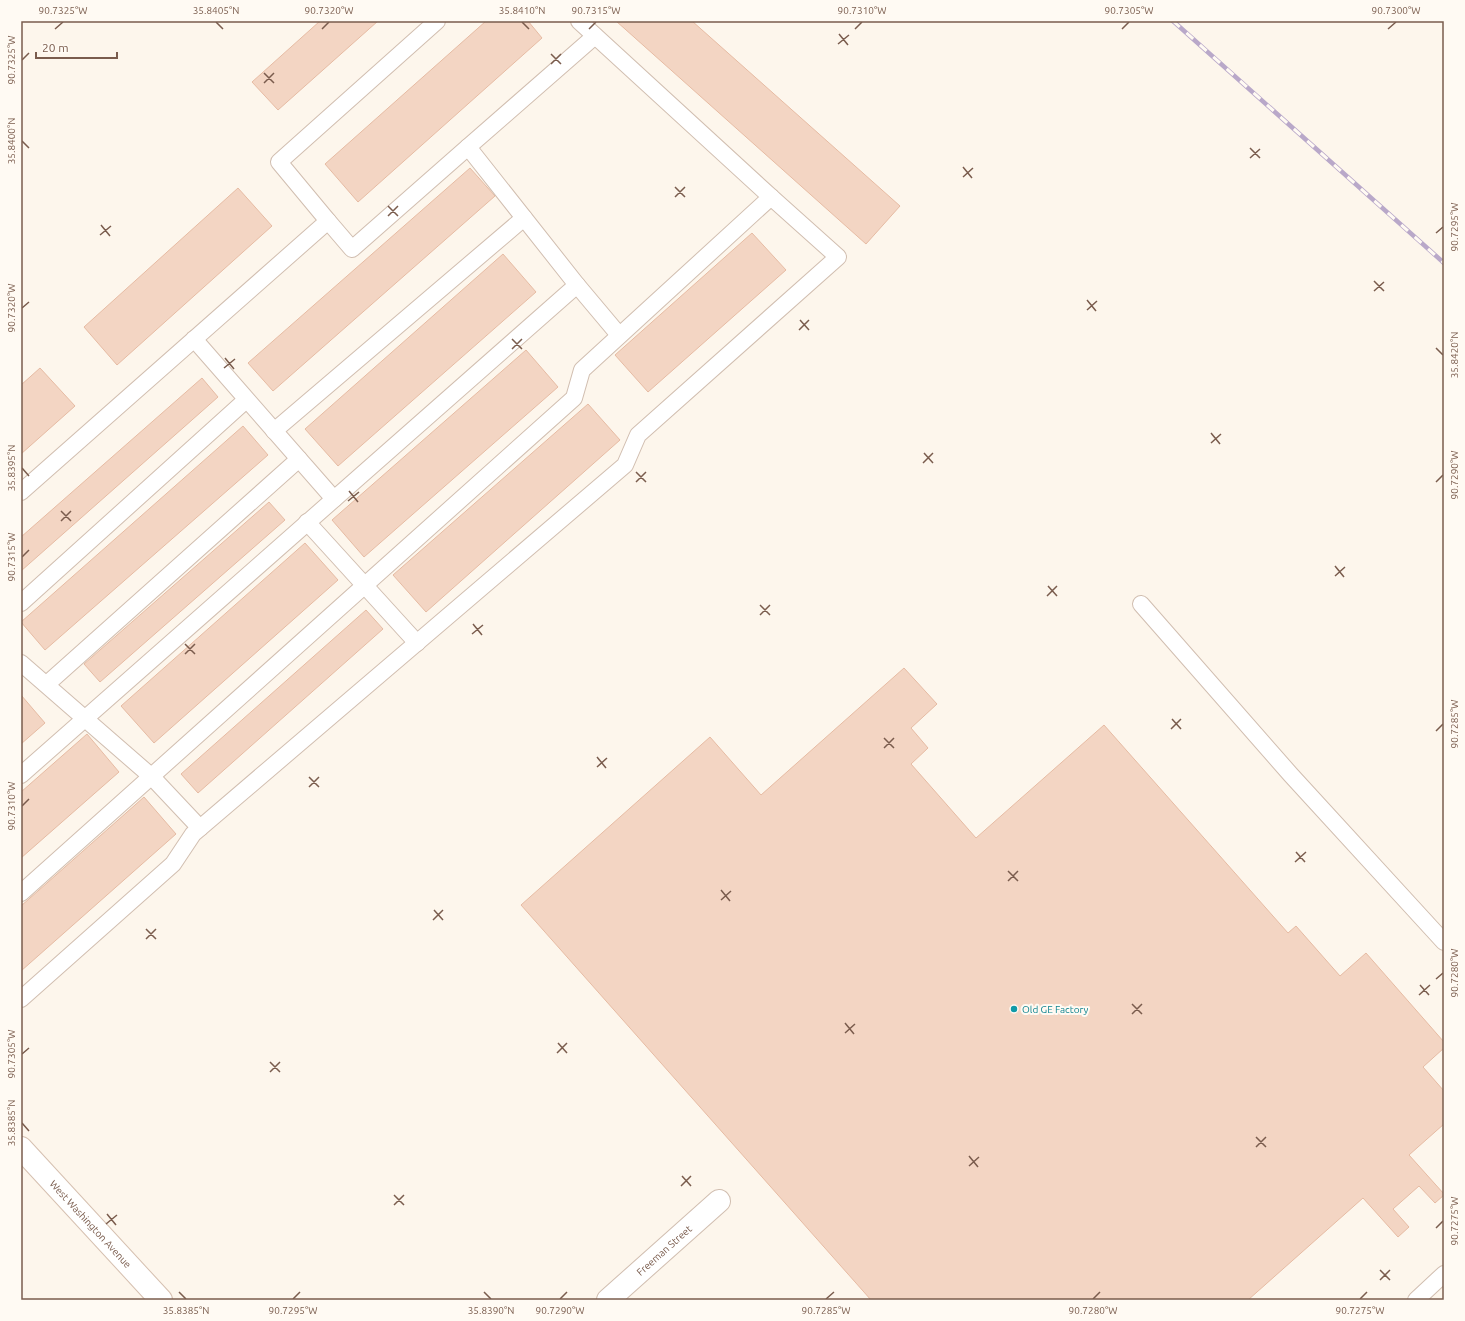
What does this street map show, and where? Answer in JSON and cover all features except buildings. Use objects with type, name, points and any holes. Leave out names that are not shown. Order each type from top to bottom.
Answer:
[{"type":"main road","name":"West Washington Avenue","points":[[21,1148],[161,1300]]},
{"type":"main road","name":"Freeman Street","points":[[608,1300],[719,1201]]},
{"type":"lane","points":[[437,21],[279,162],[352,249],[595,36]]},
{"type":"lane","points":[[21,999],[173,864],[193,834],[625,465],[638,435],[838,257],[579,21]]},
{"type":"lane","points":[[468,147],[619,335]]},
{"type":"lane","points":[[21,894],[574,398],[582,370],[771,197]]},
{"type":"lane","points":[[274,431],[524,218]]},
{"type":"lane","points":[[21,492],[328,221]]},
{"type":"lane","points":[[21,774],[577,284]]},
{"type":"lane","points":[[194,339],[334,499]]},
{"type":"lane","points":[[21,603],[246,400]]},
{"type":"lane","points":[[47,684],[299,459]]},
{"type":"lane","points":[[307,522],[417,643]]},
{"type":"lane","points":[[1141,604],[1291,775],[1444,942]]},
{"type":"lane","points":[[21,663],[47,684],[152,777],[200,828]]},
{"type":"lane","points":[[1416,1300],[1444,1274]]},
{"type":"railway","points":[[1173,21],[1444,263]]},
{"type":"place","name":"Old GE Factory","points":[[1014,1009]]}]
